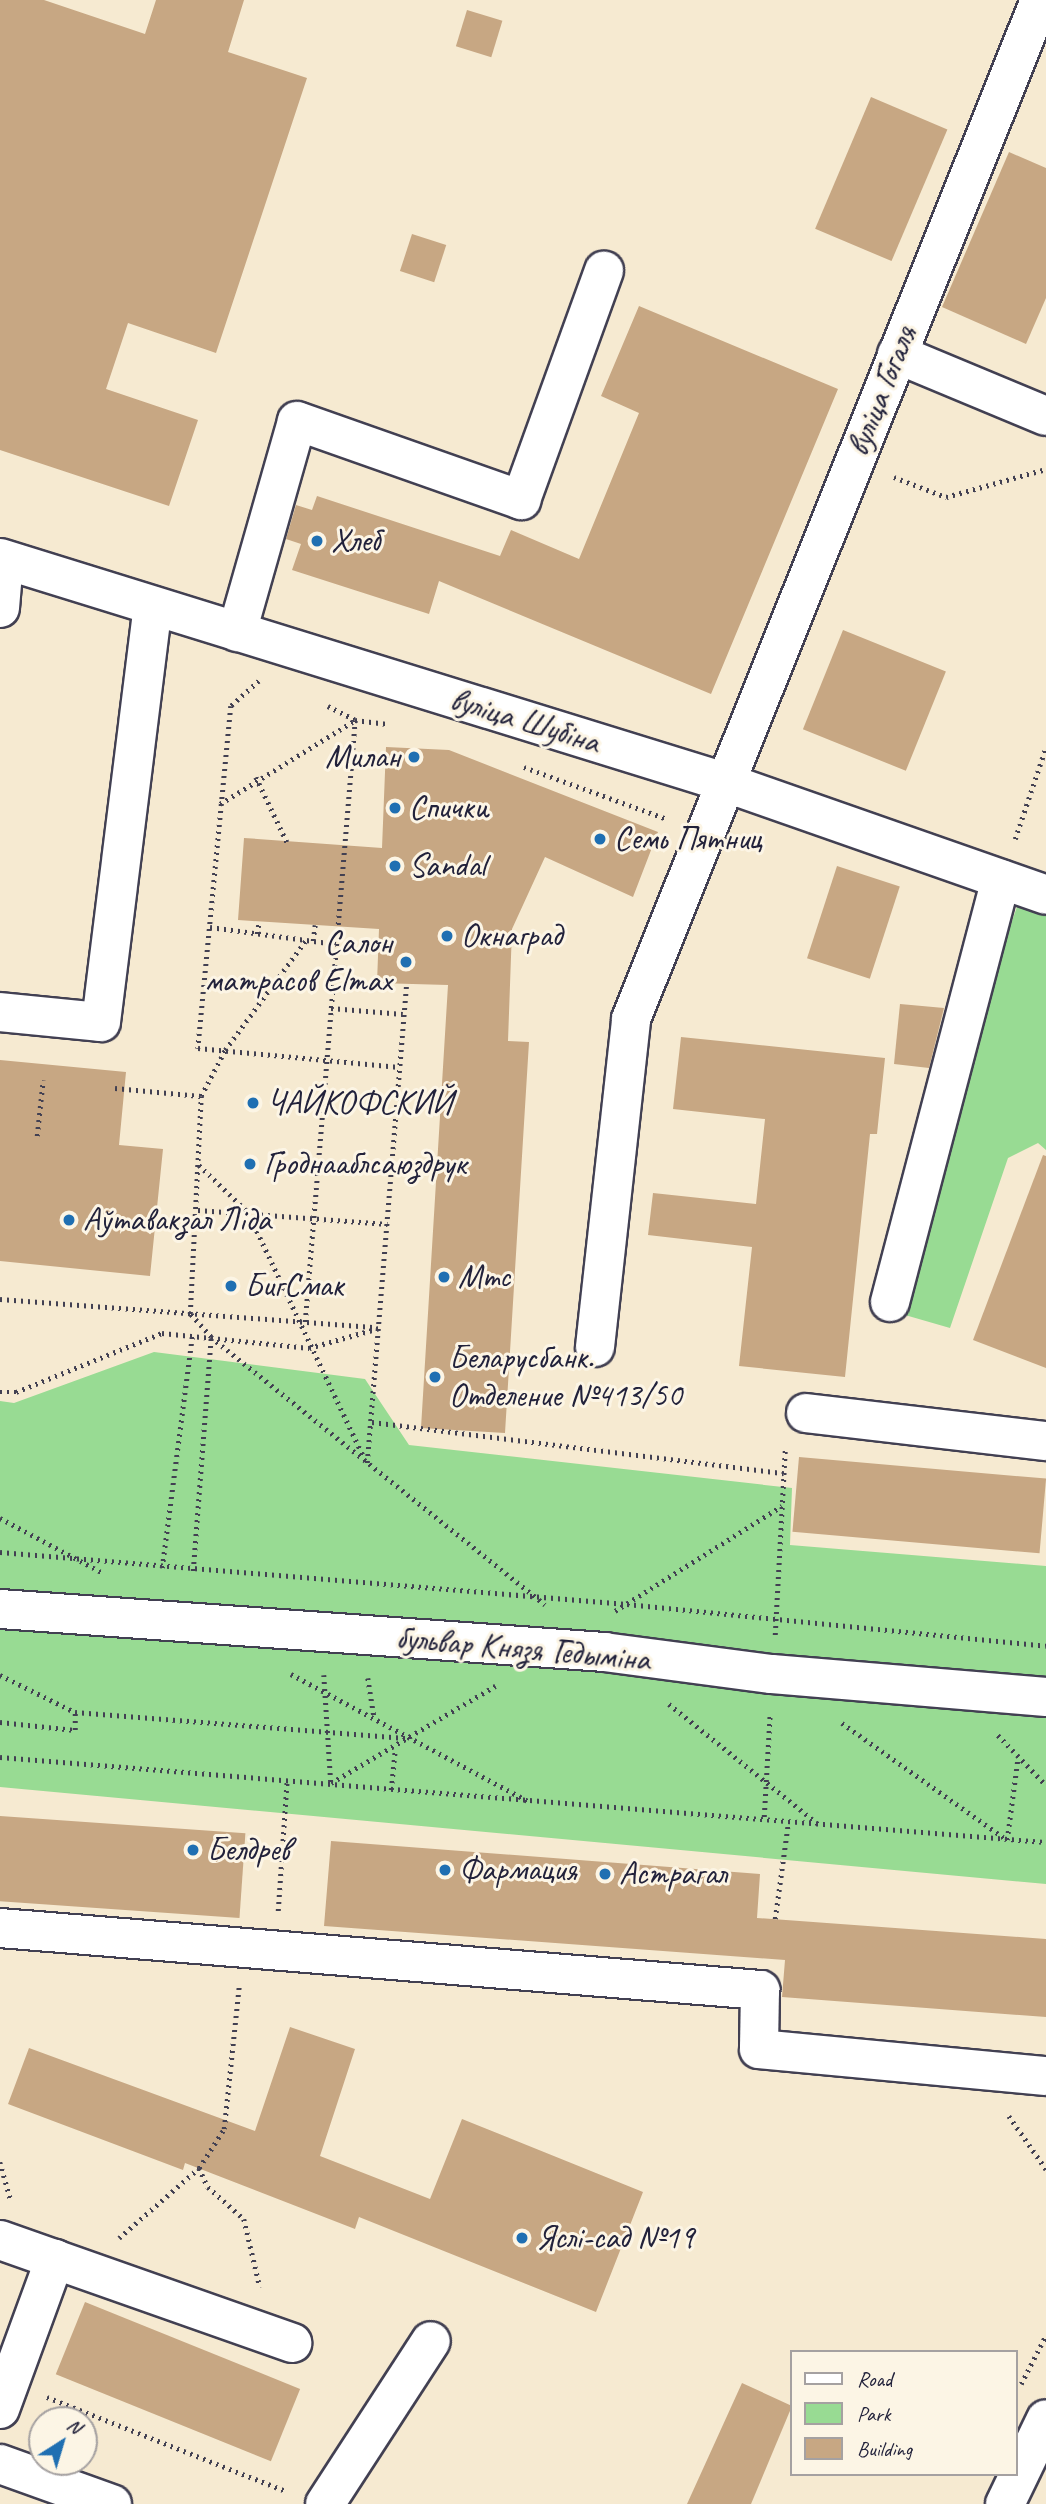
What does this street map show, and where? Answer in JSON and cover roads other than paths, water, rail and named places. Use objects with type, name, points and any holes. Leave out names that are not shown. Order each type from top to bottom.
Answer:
[{"type":"street","name":"вуліца Гогаля","points":[[595,1347],[631,1019],[1040,0]]},
{"type":"street","points":[[237,632],[297,421],[521,499],[604,271]]},
{"type":"street","points":[[897,354],[1046,416]]},
{"type":"street","points":[[0,608],[2,559]]},
{"type":"street","name":"вуліца Шубіна","points":[[2,559],[724,782],[1046,895]]},
{"type":"street","points":[[0,1012],[101,1022],[153,606]]},
{"type":"street","points":[[890,1302],[1002,879]]},
{"type":"street","points":[[796,1425],[1046,1441]]},
{"type":"street","name":"бульвар Князя Гедыміна","points":[[0,1609],[604,1652],[772,1674],[1046,1697]]},
{"type":"street","points":[[0,1928],[760,1990],[758,2049],[979,2072],[1046,2076]]},
{"type":"street","points":[[0,2240],[282,2340]]},
{"type":"street","points":[[6,2396],[69,2264]]},
{"type":"street","points":[[308,2498],[431,2341]]},
{"type":"street","points":[[1005,2504],[1046,2419]]},
{"type":"street","points":[[0,2464],[112,2504]]},
{"type":"place","name":"Хлеб","points":[[317,541]]},
{"type":"place","name":"Милан","points":[[414,757]]},
{"type":"place","name":"Спички","points":[[395,808]]},
{"type":"place","name":"Семь Пятниц","points":[[600,839]]},
{"type":"place","name":"Sandal","points":[[395,866]]},
{"type":"place","name":"Окнаград","points":[[447,936]]},
{"type":"place","name":"Салон матрасов Elmax","points":[[406,962]]},
{"type":"place","name":"ЧАЙКОФСКИЙ","points":[[253,1103]]},
{"type":"place","name":"Гроднааблсаюздрук","points":[[250,1164]]},
{"type":"place","name":"Аўтавакзал Ліда","points":[[69,1220]]},
{"type":"place","name":"Мтс","points":[[444,1277]]},
{"type":"place","name":"БигСмак","points":[[231,1286]]},
{"type":"place","name":"Беларусбанк. Отделение №413/50","points":[[435,1377]]},
{"type":"place","name":"Белдрев","points":[[193,1850]]},
{"type":"place","name":"Фармация","points":[[445,1870]]},
{"type":"place","name":"Астрагал","points":[[605,1874]]},
{"type":"place","name":"Яслі-сад №19","points":[[522,2238]]}]
